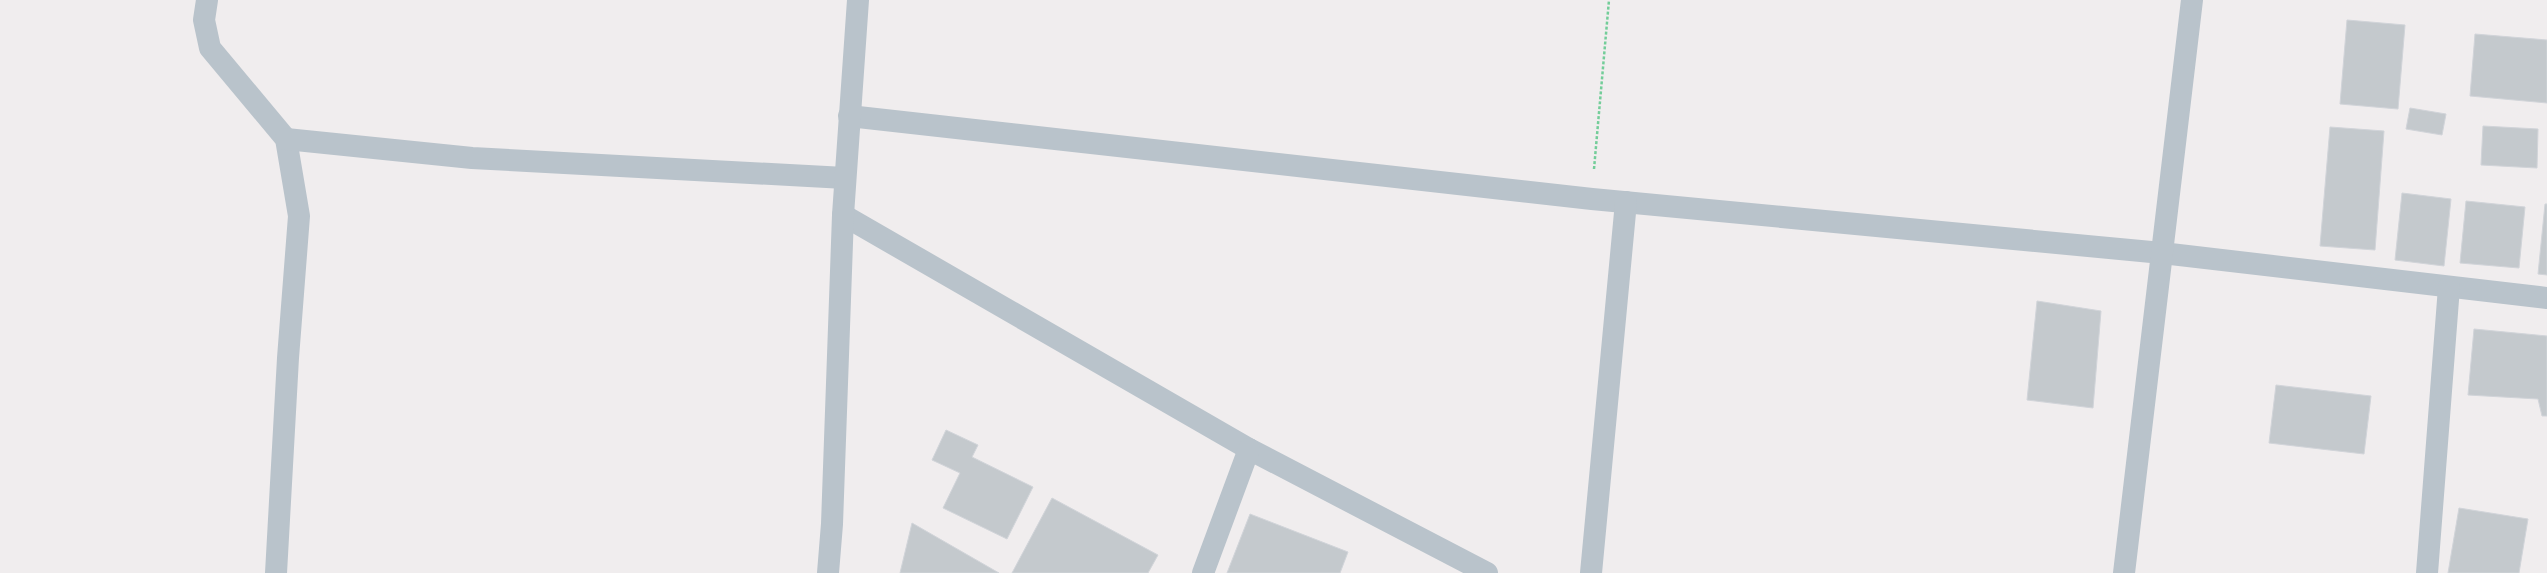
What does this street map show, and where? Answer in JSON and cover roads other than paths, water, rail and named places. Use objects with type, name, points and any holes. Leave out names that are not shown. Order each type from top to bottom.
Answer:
[{"type":"street","points":[[207,0],[204,20],[210,48],[286,139],[299,216],[288,358],[276,573]]},
{"type":"street","points":[[828,573],[832,524],[843,215],[858,0]]},
{"type":"street","points":[[2124,573],[2192,0]]},
{"type":"street","points":[[849,116],[1592,199],[2162,253],[2547,298]]},
{"type":"street","points":[[286,139],[472,158],[846,178]]},
{"type":"street","points":[[1591,573],[1626,202]]},
{"type":"street","points":[[843,215],[1249,449],[1487,573]]},
{"type":"street","points":[[2427,573],[2449,287]]},
{"type":"street","points":[[1203,573],[1249,449]]}]
